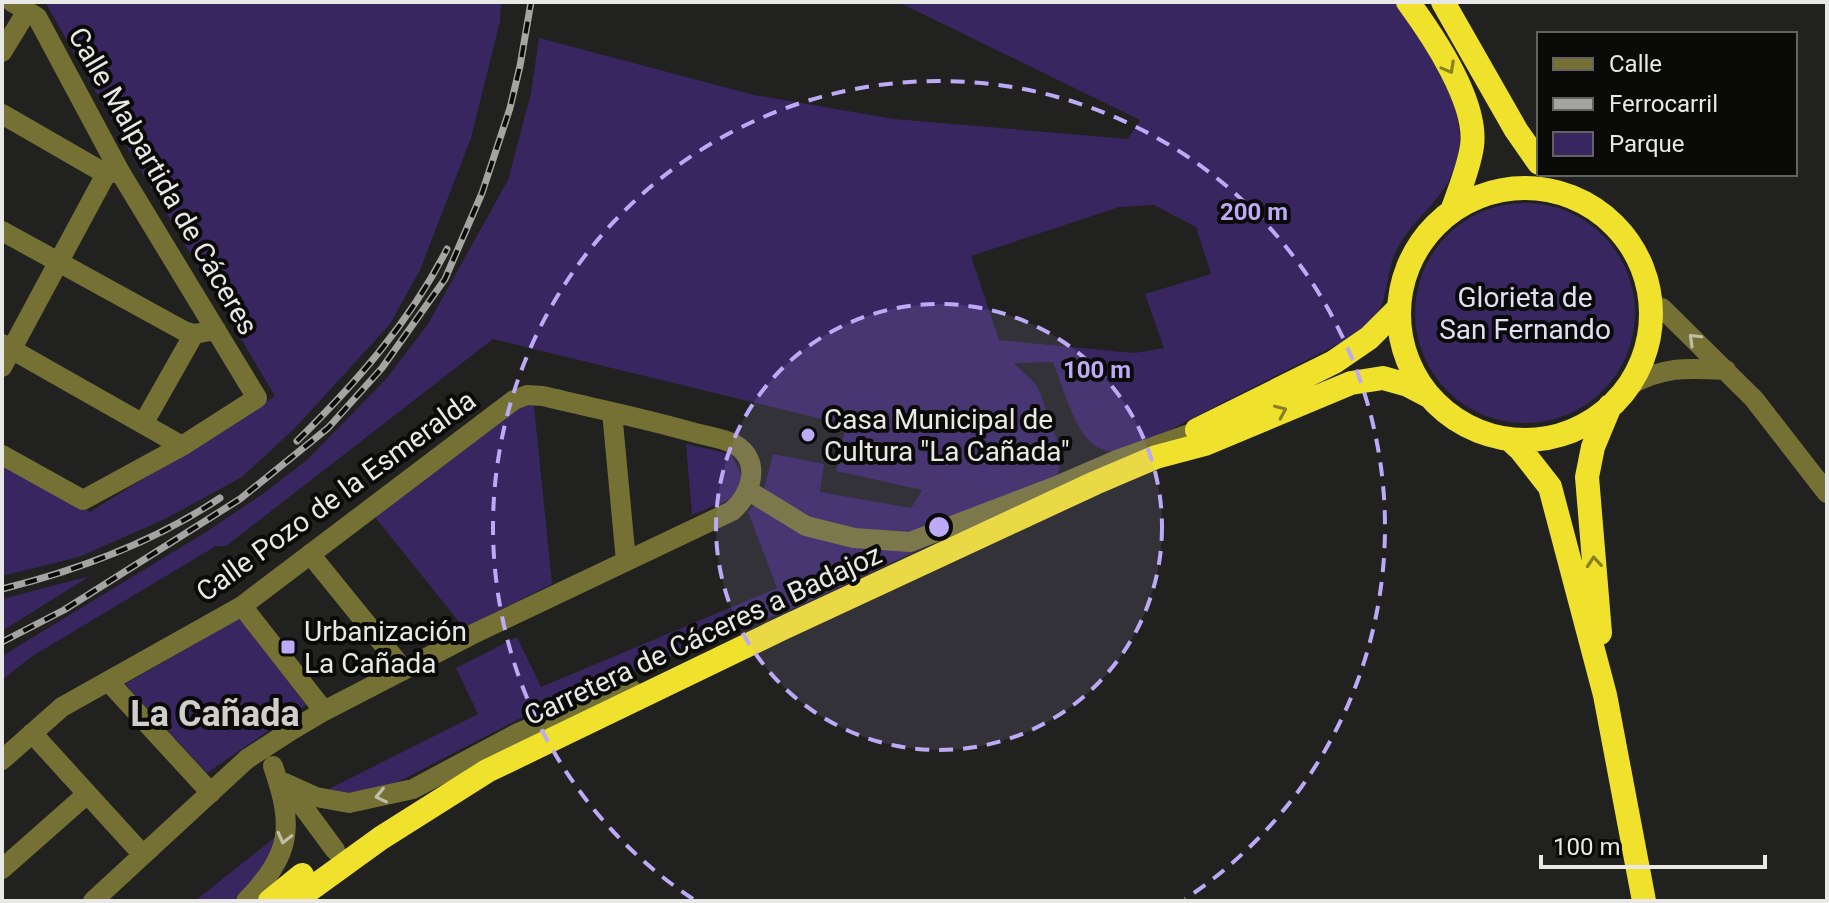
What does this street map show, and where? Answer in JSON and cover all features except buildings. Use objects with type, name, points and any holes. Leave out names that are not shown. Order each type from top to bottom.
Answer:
[{"type":"highway","points":[[1408,2],[1423,22],[1460,89],[1469,119],[1472,144],[1452,211]]},
{"type":"highway","points":[[1443,2],[1516,130],[1537,160]]},
{"type":"highway","points":[[1156,457],[1205,444],[1331,389],[1368,379],[1383,378],[1408,385],[1429,396],[1463,424],[1485,434],[1509,439],[1536,439],[1563,434],[1588,423],[1610,406],[1628,386],[1647,346],[1651,308],[1645,275],[1626,238],[1595,209],[1552,183],[1537,188],[1507,189],[1478,197],[1452,211],[1427,234],[1413,256],[1403,281],[1399,308],[1406,358],[1429,396]]},
{"type":"highway","points":[[1156,457],[1195,432],[1334,362],[1369,338],[1399,308]]},
{"type":"highway","points":[[1605,695],[1587,477],[1593,447],[1610,406]]},
{"type":"highway","points":[[1509,439],[1550,487],[1605,695],[1644,901]]},
{"type":"highway","name":"Carretera de Cáceres a Badajoz","points":[[294,901],[381,838],[487,771],[781,629],[1156,457]]},
{"type":"highway","name":"Carretera de Cáceres a Badajoz","points":[[270,901],[335,850],[457,775],[576,714],[781,629]]},
{"type":"street","points":[[2,52],[19,7]]},
{"type":"street","name":"Calle Malpartida de Cáceres","points":[[19,7],[37,17],[113,173],[257,398],[182,446]]},
{"type":"street","points":[[2,114],[113,173],[5,354],[182,446]]},
{"type":"street","points":[[2,231],[184,331],[194,334],[216,330]]},
{"type":"street","points":[[1651,308],[1662,308],[1754,399],[1827,493]]},
{"type":"street","points":[[143,424],[194,334]]},
{"type":"street","points":[[1628,386],[1647,376],[1678,368],[1726,370]]},
{"type":"street","name":"Calle Pozo de la Esmeralda","points":[[2,760],[62,707],[242,606],[514,400],[527,395],[612,412],[734,445],[750,465],[752,477],[749,491]]},
{"type":"street","points":[[612,412],[626,561]]},
{"type":"street","points":[[93,901],[211,793],[273,766],[324,711],[732,511],[744,501],[749,491],[806,526],[854,538],[910,542],[1195,432]]},
{"type":"street","points":[[2,455],[83,500],[182,446]]},
{"type":"street","points":[[310,554],[404,670]]},
{"type":"street","points":[[242,606],[324,711]]},
{"type":"street","points":[[108,681],[211,793]]},
{"type":"street","points":[[273,766],[316,797],[349,803],[413,789],[518,733],[632,690]]},
{"type":"street","points":[[32,733],[143,855]]},
{"type":"street","points":[[273,766],[335,850],[346,852],[441,792],[487,771]]},
{"type":"street","points":[[246,901],[264,882],[284,847],[288,825],[273,766]]},
{"type":"street","points":[[2,869],[87,794]]},
{"type":"street","points":[[280,901],[331,861],[335,850]]},
{"type":"green space","points":[[45,2],[501,2],[500,21],[471,138],[420,270],[390,324],[296,427],[242,477],[167,518],[79,557],[2,576],[2,471],[10,459],[90,512],[275,396]]},
{"type":"green space","points":[[898,2],[1398,2],[1448,88],[1460,135],[1457,159],[1448,182],[1396,251],[1380,308],[1370,322],[1348,339],[1130,450],[1121,451],[1101,449],[1086,437],[1074,418],[1053,362],[1014,363],[1038,388],[1058,445],[1058,473],[1045,490],[799,606],[544,706],[398,782],[357,792],[342,793],[329,789],[478,714],[456,668],[517,637],[541,687],[777,588],[748,512],[762,496],[773,454],[824,464],[820,492],[911,508],[922,490],[836,471],[846,425],[493,339],[226,546],[216,546],[31,657],[2,680],[2,656],[206,532],[264,493],[308,459],[386,379],[428,324],[508,180],[531,93],[539,38],[754,95],[894,119],[1128,139],[1140,120]],"holes":[[[1154,205],[1196,227],[1211,274],[1145,294],[1164,348],[1134,353],[999,340],[971,256],[1119,207]]]},
{"type":"green space","name":"Glorieta de San Fernando","points":[[1525,203],[1567,211],[1603,235],[1627,271],[1635,313],[1627,355],[1603,391],[1567,415],[1525,423],[1483,415],[1447,391],[1423,355],[1415,313],[1423,271],[1447,235],[1483,211]]},
{"type":"green space","points":[[523,403],[534,406],[552,584],[464,628],[375,517]]},
{"type":"green space","points":[[686,444],[731,454],[743,478],[735,497],[692,515]]},
{"type":"green space","points":[[90,576],[2,631],[2,599]]},
{"type":"green space","points":[[240,618],[306,705],[207,773],[125,684]]},
{"type":"green space","points":[[274,838],[277,844],[256,878],[232,901],[195,901]]},
{"type":"railway","points":[[2,642],[64,610],[240,499],[328,428],[382,368],[445,279],[482,193],[510,108],[531,2]]},
{"type":"railway","points":[[297,441],[340,397],[399,327],[447,249]]},
{"type":"railway","points":[[2,589],[115,553],[169,528],[220,498]]},
{"type":"place","name":"Casa Municipal de Cultura \"La Cañada\"","points":[[808,435]]},
{"type":"place","name":"Urbanización La Cañada","points":[[288,647]]},
{"type":"district","name":"La Cañada","points":[[215,714]]}]
